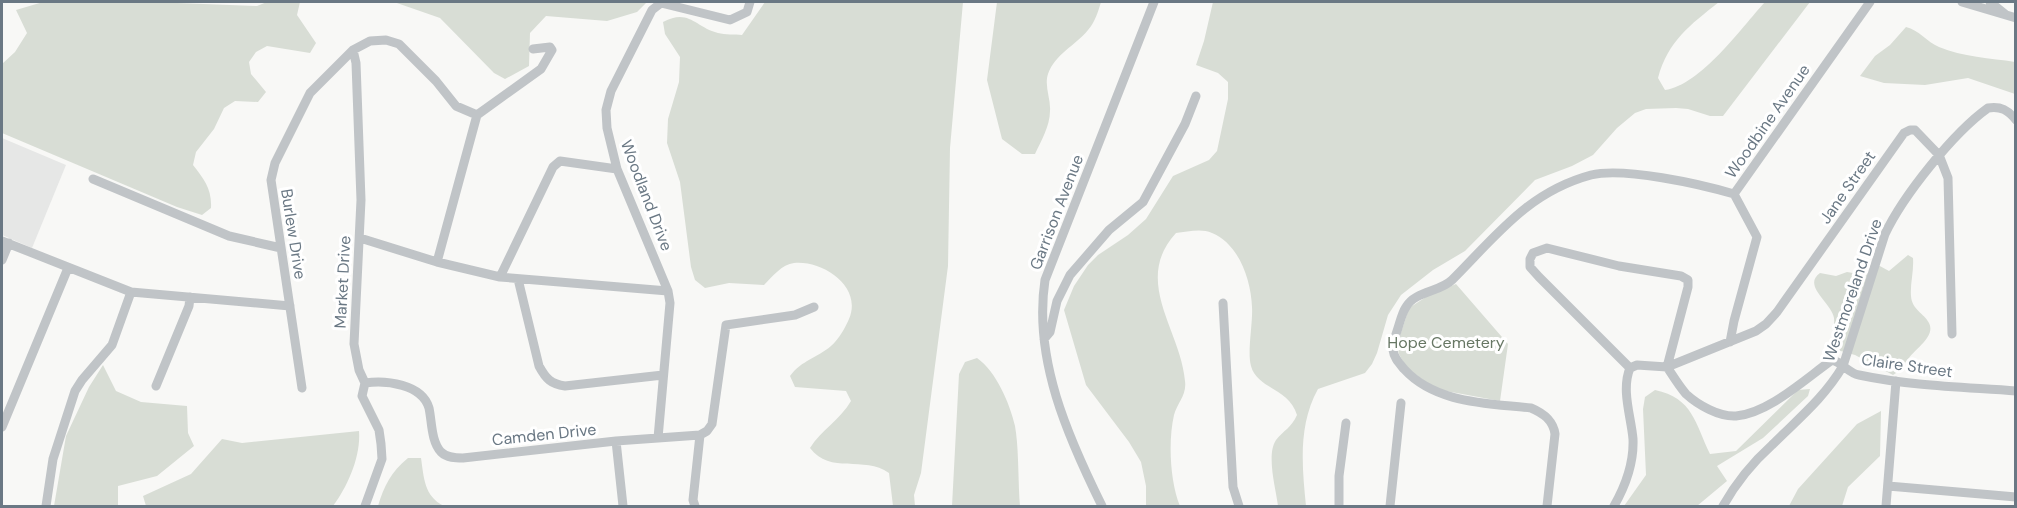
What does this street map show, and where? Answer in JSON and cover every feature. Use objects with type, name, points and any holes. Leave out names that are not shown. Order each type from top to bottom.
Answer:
[{"type":"street","name":"Woodland Drive","points":[[658,438],[670,303],[668,291],[617,169],[610,146],[606,110],[611,91],[652,10],[661,3],[730,20],[747,12],[750,2]]},
{"type":"street","name":"Garrison Avenue","points":[[1102,507],[1079,459],[1054,388],[1044,339],[1042,301],[1045,280],[1154,2]]},
{"type":"street","name":"Woodbine Avenue","points":[[1547,507],[1554,427],[1540,411],[1453,398],[1433,391],[1409,375],[1396,360],[1392,349],[1406,306],[1419,296],[1450,282],[1514,216],[1545,194],[1585,177],[1617,173],[1640,175],[1734,194],[1870,2]]},
{"type":"street","points":[[1962,2],[2011,17]]},
{"type":"street","points":[[1990,2],[2011,17]]},
{"type":"street","name":"Burlew Drive","points":[[302,388],[271,180],[275,163],[310,93],[353,50],[370,41],[386,40],[399,44],[436,81],[456,106],[477,115]]},
{"type":"street","points":[[437,262],[477,115],[541,69],[552,50],[550,47],[533,49]]},
{"type":"street","name":"Market Drive","points":[[353,50],[356,63],[361,200],[354,344],[359,370],[365,383],[362,396],[379,430],[382,451],[377,475],[365,507]]},
{"type":"street","points":[[1044,339],[1050,332],[1057,301],[1070,275],[1109,230],[1143,202],[1185,124],[1196,96]]},
{"type":"street","name":"Westmoreland Drive","points":[[1723,507],[1753,464],[1816,404],[1843,366],[1885,234],[1897,212],[1939,155],[1988,108],[2008,111],[2016,120]]},
{"type":"street","name":"Jane Street","points":[[1630,368],[1637,365],[1667,368],[1767,324],[1904,133],[1910,130],[1915,130],[1939,155],[1948,178],[1952,334]]},
{"type":"street","points":[[500,277],[554,167],[560,161],[617,169]]},
{"type":"street","points":[[93,179],[229,236],[281,248]]},
{"type":"street","points":[[1730,342],[1757,237],[1734,194]]},
{"type":"street","points":[[360,238],[437,262],[500,277],[668,291]]},
{"type":"street","points":[[2,260],[5,242],[130,292],[290,306]]},
{"type":"street","points":[[1614,507],[1628,478],[1633,456],[1626,385],[1630,368],[1530,267],[1533,253],[1547,248],[1619,266],[1681,276],[1688,280],[1667,368]]},
{"type":"street","points":[[2,427],[68,268]]},
{"type":"street","points":[[519,279],[540,366],[547,379],[556,385],[565,386],[663,375]]},
{"type":"street","points":[[46,507],[53,459],[75,391],[112,345],[130,292]]},
{"type":"street","points":[[156,386],[189,306],[190,297]]},
{"type":"street","points":[[1223,303],[1233,487],[1239,507]]},
{"type":"street","points":[[695,507],[693,500],[700,435],[712,424],[726,325],[795,315],[814,307]]},
{"type":"street","name":"Claire Street","points":[[1667,368],[1685,393],[1699,404],[1718,413],[1734,416],[1745,414],[1774,400],[1832,360],[1856,374],[1896,381],[2016,391]]},
{"type":"street","name":"Camden Drive","points":[[365,383],[382,380],[406,387],[423,396],[428,407],[435,441],[442,453],[449,457],[463,458],[616,441],[700,435]]},
{"type":"street","points":[[1886,507],[1896,381]]},
{"type":"street","points":[[1390,507],[1401,403]]},
{"type":"street","points":[[1339,507],[1339,476],[1346,423]]},
{"type":"street","points":[[616,441],[623,507]]},
{"type":"street","points":[[1888,486],[2016,497]]},
{"type":"shaded area","points":[[2,138],[66,165],[32,248],[2,235]]},
{"type":"green space","points":[[43,2],[151,2],[257,6],[267,2],[300,2],[297,15],[316,43],[310,53],[267,46],[256,52],[249,62],[251,74],[266,92],[258,102],[235,101],[224,108],[214,129],[196,152],[193,165],[206,185],[211,201],[211,208],[202,215],[177,207],[2,133],[2,64],[15,52],[27,33],[16,10]]},
{"type":"green space","points":[[394,2],[647,2],[637,12],[607,21],[546,16],[530,33],[529,66],[505,79],[494,73],[440,18]]},
{"type":"green space","points":[[765,2],[963,2],[950,148],[948,266],[921,473],[914,495],[915,506],[893,506],[889,473],[869,465],[827,461],[810,448],[851,401],[846,391],[795,387],[790,376],[800,366],[831,346],[849,319],[852,307],[850,296],[837,277],[816,266],[794,263],[781,268],[764,285],[729,283],[705,288],[695,280],[691,267],[680,182],[667,143],[668,119],[679,82],[680,57],[665,34],[663,22],[672,18],[686,18],[718,33],[742,35]]},
{"type":"green space","points":[[997,2],[1101,2],[1090,27],[1051,67],[1047,83],[1050,117],[1035,154],[1022,154],[1002,139],[987,80]]},
{"type":"green space","points":[[1213,2],[1719,2],[1690,26],[1674,44],[1662,65],[1658,78],[1665,90],[1679,86],[1706,67],[1765,2],[1810,2],[1723,116],[1710,116],[1676,108],[1646,109],[1635,113],[1617,128],[1593,155],[1535,180],[1465,251],[1433,270],[1401,295],[1388,315],[1377,353],[1365,373],[1318,389],[1304,431],[1303,476],[1306,506],[1278,506],[1272,463],[1273,446],[1297,415],[1287,399],[1260,380],[1254,374],[1251,366],[1251,297],[1242,264],[1230,245],[1212,233],[1199,231],[1176,233],[1164,251],[1158,269],[1158,287],[1162,306],[1182,362],[1185,381],[1183,395],[1174,415],[1171,437],[1172,474],[1180,506],[1146,506],[1146,486],[1141,462],[1129,442],[1086,385],[1064,310],[1074,286],[1088,265],[1146,219],[1173,176],[1209,160],[1217,151],[1228,99],[1228,82],[1218,73],[1196,65]]},
{"type":"green space","points":[[1906,27],[1935,45],[1948,50],[2015,62],[2015,94],[1968,78],[1925,85],[1884,83],[1860,76],[1875,56],[1890,45]]},
{"type":"green space","points":[[1908,255],[1913,258],[1912,301],[1929,323],[1930,328],[1930,333],[1924,342],[1893,375],[1855,355],[1830,348],[1834,318],[1816,289],[1815,278],[1820,273],[1836,276],[1847,272],[1865,275],[1878,265],[1889,271]]},
{"type":"green space","name":"Hope Cemetery","points":[[1456,284],[1508,344],[1500,401],[1435,389],[1406,367],[1399,354],[1397,345],[1409,308],[1426,297]]},
{"type":"green space","points":[[977,358],[996,379],[1013,417],[1020,506],[952,506],[959,374],[965,362]]},
{"type":"green space","points":[[103,365],[116,391],[141,402],[187,406],[188,433],[194,446],[157,476],[118,486],[118,506],[54,506],[66,436],[89,387]]},
{"type":"green space","points":[[1810,389],[1808,396],[1763,438],[1717,466],[1727,481],[1697,506],[1624,506],[1646,475],[1643,409],[1645,397],[1655,390],[1678,399],[1685,406],[1696,422],[1710,454],[1736,451],[1798,390]]},
{"type":"green space","points":[[1881,411],[1880,456],[1848,487],[1842,506],[1789,506],[1798,489],[1857,424]]},
{"type":"green space","points":[[359,431],[356,460],[344,489],[333,506],[146,506],[143,496],[191,474],[222,439],[242,443]]},
{"type":"green space","points":[[408,458],[421,458],[426,486],[432,497],[444,506],[378,506],[389,480]]}]
